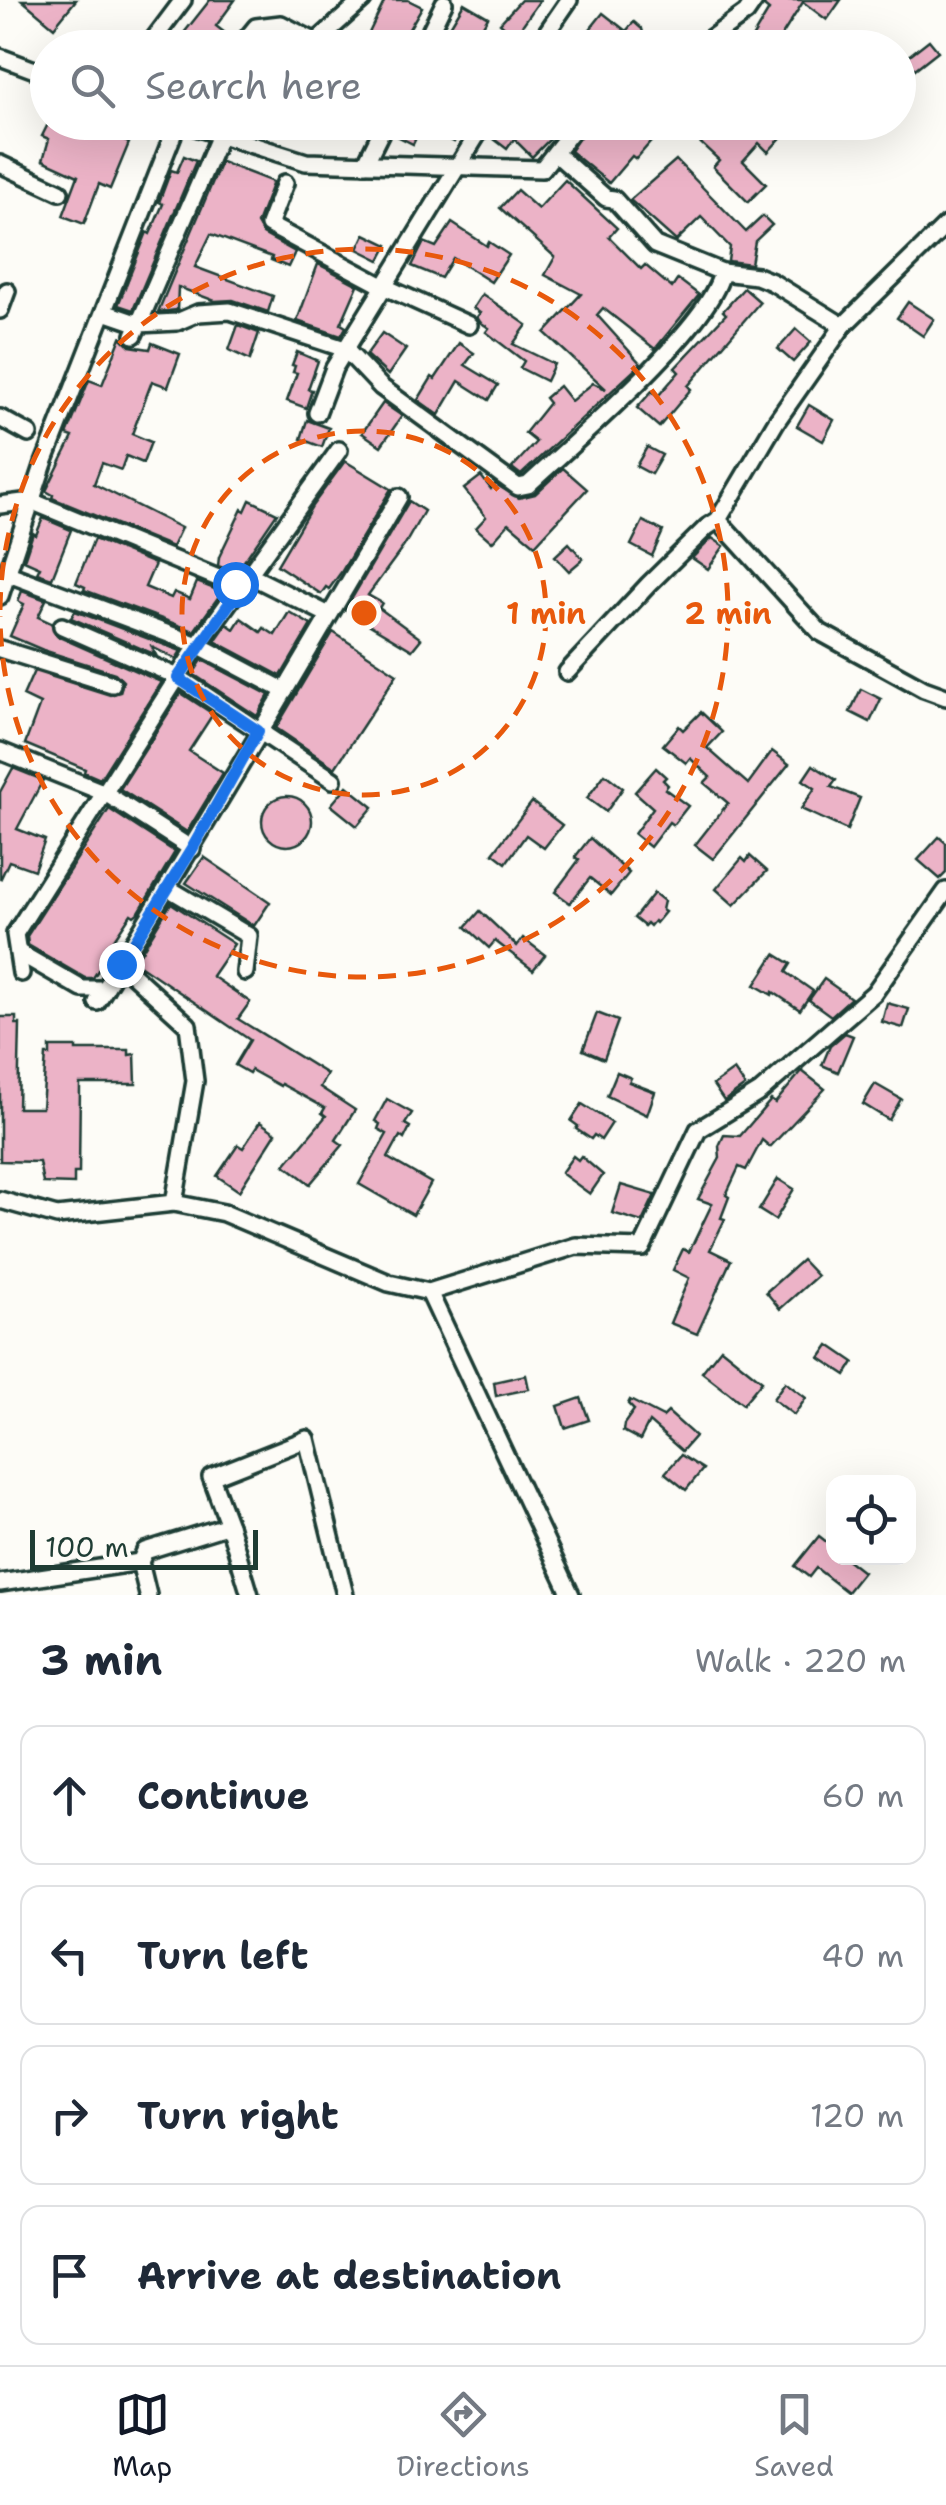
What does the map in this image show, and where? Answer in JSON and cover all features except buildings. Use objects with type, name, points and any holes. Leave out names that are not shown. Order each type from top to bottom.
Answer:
[{"type":"street","points":[[161,30],[184,0]]},
{"type":"street","points":[[329,30],[363,0]]},
{"type":"street","points":[[548,30],[569,0]]},
{"type":"street","points":[[723,30],[746,13],[755,0]]},
{"type":"street","points":[[431,30],[444,3]]},
{"type":"street","points":[[254,30],[280,24],[292,30]]},
{"type":"street","points":[[2,64],[30,71]]},
{"type":"street","points":[[0,596],[31,501],[172,140]]},
{"type":"street","points":[[136,330],[218,140]]},
{"type":"street","points":[[236,140],[306,162],[542,170],[565,140]]},
{"type":"street","points":[[366,164],[377,140]]},
{"type":"street","points":[[317,413],[345,349],[475,140]]},
{"type":"street","points":[[555,153],[606,198],[614,199],[655,245],[722,272],[772,282],[843,326]]},
{"type":"street","points":[[0,164],[60,192]]},
{"type":"street","points":[[285,183],[269,224],[382,286],[469,324]]},
{"type":"street","points":[[567,672],[649,584],[718,520],[776,422],[843,326],[946,225]]},
{"type":"street","points":[[104,312],[136,330],[177,322],[198,313],[230,312],[345,349],[381,386],[518,487],[528,485],[660,361],[718,290],[722,272]]},
{"type":"street","points":[[0,310],[7,291]]},
{"type":"street","points":[[0,418],[29,434]]},
{"type":"street","points":[[22,973],[16,934],[198,645],[339,450]]},
{"type":"street","points":[[18,952],[101,996],[400,497]]},
{"type":"street","points":[[0,505],[31,501],[235,584],[249,575]]},
{"type":"street","points":[[718,520],[820,632],[946,697]]},
{"type":"street","points":[[6,573],[198,645],[285,691]]},
{"type":"street","points":[[249,575],[329,616]]},
{"type":"street","points":[[62,626],[178,678],[333,780]]},
{"type":"street","points":[[0,649],[112,684]]},
{"type":"street","points":[[0,751],[105,793],[192,849]]},
{"type":"street","points":[[168,888],[249,936],[245,972]]},
{"type":"street","points":[[0,1200],[57,1216],[174,1203],[224,1213],[389,1283],[429,1292],[576,1246],[642,1248],[698,1130],[760,1092],[874,993],[946,892]]},
{"type":"street","points":[[121,964],[188,1026],[195,1081],[174,1203]]},
{"type":"street","points":[[429,1292],[571,1595]]},
{"type":"street","points":[[250,1595],[211,1477],[307,1438],[346,1595]]},
{"type":"street","points":[[148,1595],[140,1562],[145,1551],[229,1525]]},
{"type":"street","points":[[0,1583],[140,1562]]},
{"type":"route","points":[[121,964],[258,731],[178,678],[249,575],[235,584]]}]
